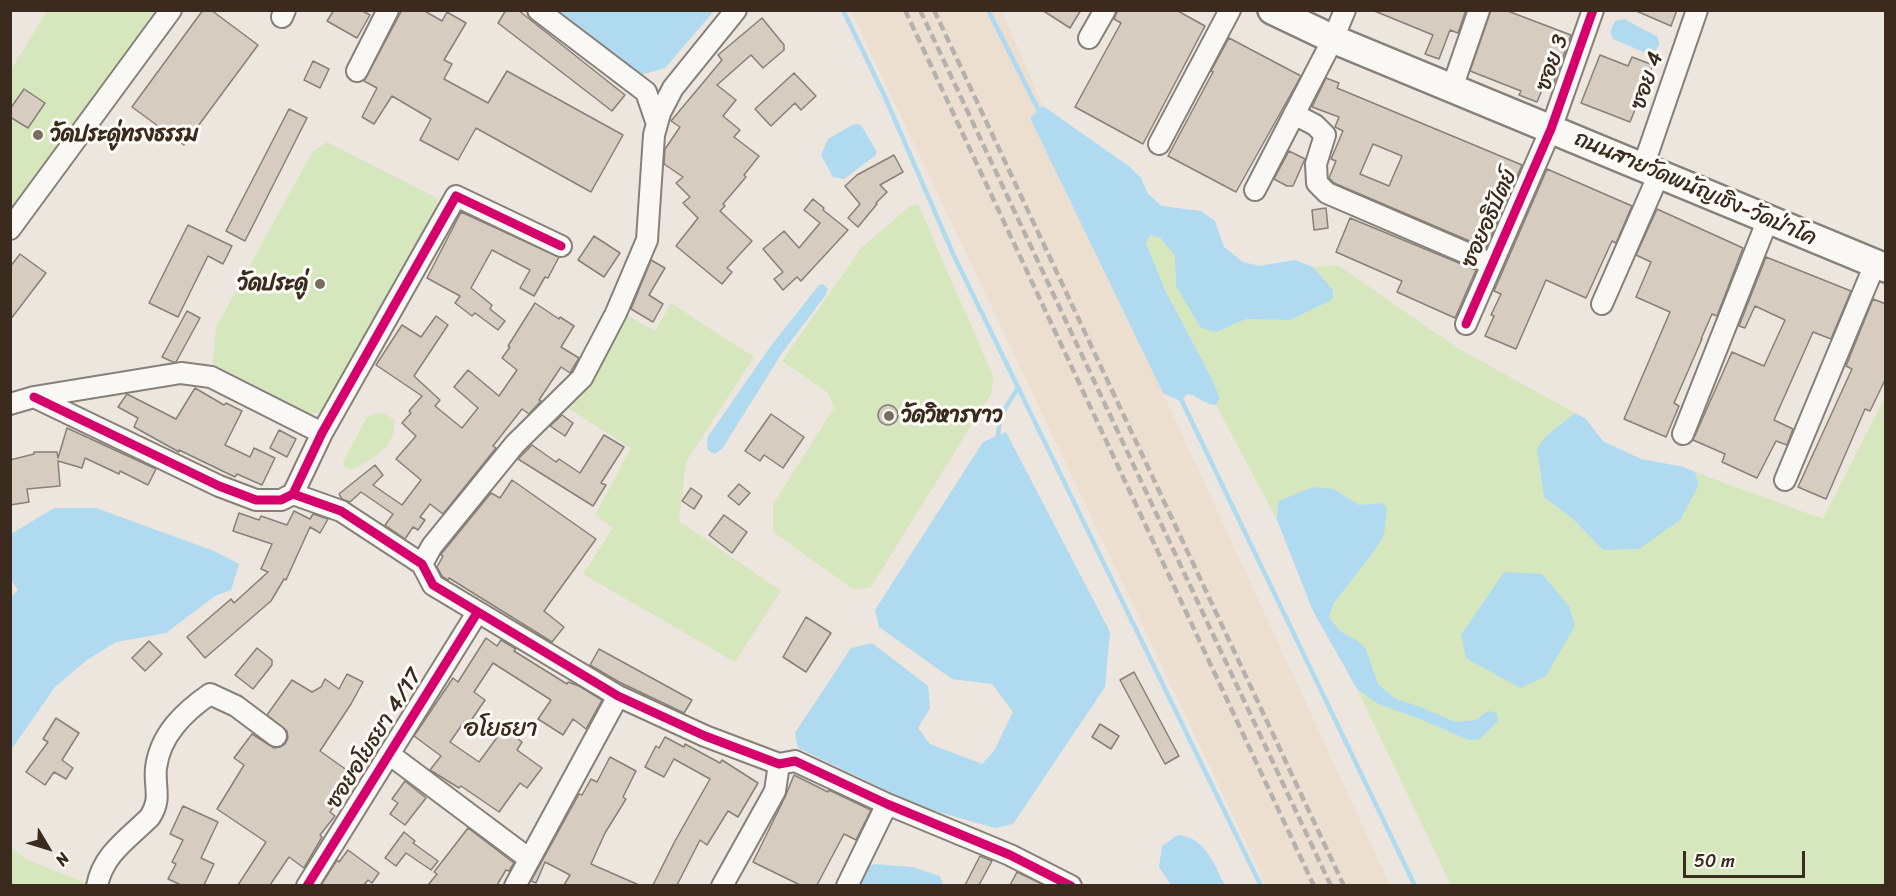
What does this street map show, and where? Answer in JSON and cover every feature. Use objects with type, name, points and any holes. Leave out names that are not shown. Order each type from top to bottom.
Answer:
[{"type":"main road","name":"ถนนสายวัดพนัญเชิง-วัดป่าโค","points":[[1272,10],[1333,39],[1880,266]]},
{"type":"street","points":[[10,230],[171,10]]},
{"type":"street","points":[[357,71],[388,10]]},
{"type":"street","points":[[538,10],[646,92],[657,124]]},
{"type":"street","points":[[422,564],[432,546],[515,444],[582,378],[616,313],[647,240],[654,135],[660,113],[673,88],[736,10]]},
{"type":"street","points":[[1089,38],[1105,10]]},
{"type":"street","points":[[1159,144],[1230,10]]},
{"type":"street","points":[[1255,190],[1333,39],[1345,10]]},
{"type":"street","points":[[1452,88],[1479,10]]},
{"type":"street","name":"ซอย 3","points":[[1551,129],[1593,10]]},
{"type":"street","name":"ซอย 4","points":[[1602,304],[1651,171],[1697,10]]},
{"type":"street","points":[[646,92],[673,88]]},
{"type":"street","points":[[1294,114],[1315,124],[1325,135],[1316,164],[1317,183],[1327,193],[1492,264]]},
{"type":"street","name":"ซอยอธิปัตย์","points":[[1466,324],[1551,129]]},
{"type":"street","points":[[34,397],[219,486],[256,500],[281,500],[293,494],[322,433],[456,196],[561,246]]},
{"type":"street","points":[[1683,434],[1768,219]]},
{"type":"street","points":[[1785,480],[1880,266]]},
{"type":"street","points":[[10,404],[34,397],[181,373],[211,378],[322,433]]},
{"type":"street","points":[[293,494],[341,511],[422,564],[433,585],[618,696],[705,736],[779,764],[795,761],[887,804],[1000,850],[1071,885]]},
{"type":"street","name":"ซอยอโยธยา 4/17","points":[[307,885],[477,613]]},
{"type":"street","points":[[97,885],[107,857],[154,811],[158,793],[156,769],[161,748],[172,728],[187,710],[210,694],[236,706],[276,736]]},
{"type":"street","points":[[515,885],[618,696]]},
{"type":"street","points":[[389,754],[528,858]]},
{"type":"street","points":[[723,885],[775,791],[779,764]]},
{"type":"street","points":[[847,885],[887,804]]},
{"type":"shaded area","points":[[851,11],[1002,11],[1043,106],[1030,118],[1163,393],[1390,885],[1266,885]]},
{"type":"green space","name":"วัดประดู่ทรงธรรม","points":[[47,11],[156,11],[11,209],[11,70]]},
{"type":"green space","points":[[327,142],[437,198],[437,215],[324,411],[306,416],[213,364],[216,327],[313,151]]},
{"type":"green space","points":[[918,204],[993,376],[992,392],[871,587],[854,590],[773,532],[773,504],[834,408],[828,393],[782,361],[862,247],[910,206]]},
{"type":"green space","points":[[1150,235],[1160,238],[1175,255],[1176,286],[1217,332],[1246,319],[1290,320],[1333,290],[1313,267],[1338,265],[1456,347],[1575,413],[1546,436],[1539,466],[1544,497],[1574,520],[1603,550],[1699,485],[1695,472],[1823,519],[1885,397],[1885,885],[1451,885],[1357,689],[1378,704],[1468,740],[1488,711],[1475,720],[1455,722],[1396,699],[1378,684],[1366,649],[1358,641],[1340,631],[1329,617],[1334,603],[1384,535],[1382,503],[1359,505],[1334,489],[1278,501],[1277,520],[1216,405],[1220,398],[1212,379],[1165,290],[1146,243]]},
{"type":"green space","points":[[671,303],[754,357],[686,462],[679,521],[781,591],[735,662],[583,574],[613,528],[595,515],[631,448],[566,407],[591,383],[625,314],[655,331]]},
{"type":"green space","points":[[381,412],[394,419],[394,429],[388,444],[376,456],[352,470],[345,467],[343,462],[367,417]]},
{"type":"green space","points":[[10,847],[30,861],[89,885],[11,885]]},
{"type":"water","points":[[554,11],[714,11],[665,68],[633,77]]},
{"type":"water","points":[[1624,19],[1658,37],[1659,45],[1653,54],[1613,39],[1610,32],[1615,21]]},
{"type":"water","points":[[1043,106],[1130,167],[1141,178],[1148,194],[1162,206],[1201,211],[1215,221],[1224,247],[1243,262],[1259,266],[1295,260],[1313,267],[1333,290],[1333,299],[1290,320],[1246,319],[1216,332],[1201,328],[1176,286],[1175,255],[1160,238],[1150,235],[1146,243],[1165,290],[1220,398],[1216,405],[1187,394],[1180,401],[1163,393],[1030,118]]},
{"type":"water","points":[[854,124],[861,125],[876,150],[876,155],[844,179],[833,177],[821,155],[828,139]]},
{"type":"water","points":[[823,284],[828,289],[825,296],[782,353],[722,449],[714,454],[708,450],[707,438],[770,347],[819,285]]},
{"type":"water","points":[[1575,413],[1585,418],[1603,441],[1641,459],[1684,467],[1695,472],[1699,485],[1680,520],[1639,549],[1603,550],[1574,520],[1544,497],[1537,449],[1546,436]]},
{"type":"water","points":[[1006,432],[1110,632],[1105,687],[1013,824],[995,828],[921,807],[798,748],[795,733],[851,648],[872,643],[928,686],[930,708],[918,728],[930,744],[982,764],[994,751],[1013,712],[992,684],[952,679],[879,627],[875,610],[983,442]]},
{"type":"water","points":[[1314,487],[1334,489],[1359,505],[1382,503],[1387,509],[1384,535],[1334,603],[1329,617],[1340,631],[1358,641],[1366,649],[1378,684],[1396,699],[1455,722],[1475,720],[1488,711],[1497,713],[1498,721],[1480,739],[1468,740],[1378,704],[1357,689],[1313,611],[1277,520],[1278,501]]},
{"type":"water","points":[[54,508],[96,508],[214,551],[239,564],[231,590],[215,596],[166,633],[116,642],[87,660],[55,687],[11,750],[10,598],[18,590],[11,580],[11,534]]},
{"type":"water","points":[[1504,572],[1542,574],[1569,606],[1575,626],[1546,676],[1520,688],[1466,658],[1461,635]]},
{"type":"water","points":[[1178,835],[1188,837],[1202,846],[1225,885],[1171,885],[1159,867],[1162,846]]},
{"type":"water","points":[[875,864],[912,867],[940,876],[943,885],[858,886],[866,867]]},
{"type":"building","points":[[203,10],[211,10],[258,45],[184,145],[132,107]]},
{"type":"building","points":[[334,10],[361,10],[370,15],[357,38],[327,21]]},
{"type":"building","points":[[402,10],[423,10],[442,21],[447,12],[466,23],[444,60],[452,64],[444,79],[488,103],[507,71],[623,135],[591,192],[476,128],[458,160],[420,140],[431,119],[392,96],[374,124],[362,117],[377,88],[364,81]]},
{"type":"building","points":[[506,10],[518,10],[625,95],[612,111],[498,23]]},
{"type":"building","points":[[1042,10],[1081,10],[1070,28]]},
{"type":"building","points":[[1118,10],[1176,10],[1205,26],[1143,144],[1075,107],[1121,23],[1114,19]]},
{"type":"building","points":[[1372,10],[1466,10],[1458,33],[1450,30],[1439,59],[1425,54],[1433,35]]},
{"type":"building","points":[[1491,10],[1505,10],[1571,35],[1552,87],[1544,85],[1537,102],[1519,95],[1521,91],[1470,71]]},
{"type":"building","points":[[1634,10],[1677,10],[1671,26]]},
{"type":"building","points":[[762,18],[784,45],[784,50],[763,68],[751,55],[717,85],[736,100],[723,116],[740,130],[734,137],[759,156],[720,211],[752,241],[727,268],[732,272],[722,284],[676,246],[698,218],[683,203],[690,197],[676,183],[683,177],[664,164],[665,149],[680,127],[671,121],[722,60],[718,55]]},
{"type":"building","points":[[1229,38],[1301,76],[1236,192],[1168,156]]},
{"type":"building","points":[[1600,55],[1628,66],[1632,57],[1653,65],[1630,122],[1581,103]]},
{"type":"building","points":[[313,61],[329,69],[320,88],[304,80]]},
{"type":"building","points":[[794,73],[816,96],[801,110],[795,103],[771,126],[755,109]]},
{"type":"building","points":[[1326,78],[1339,83],[1337,88],[1522,165],[1486,248],[1334,183],[1329,178],[1336,161],[1331,159],[1343,131],[1335,127],[1339,117],[1312,107]],"holes":[[[1373,144],[1402,156],[1389,186],[1360,174]]]},
{"type":"building","points":[[24,89],[45,103],[28,128],[10,117],[10,109]]},
{"type":"building","points":[[289,109],[307,118],[245,241],[226,231]]},
{"type":"building","points":[[1289,151],[1305,159],[1293,186],[1287,186],[1274,179]]},
{"type":"building","points":[[894,155],[903,172],[880,185],[887,192],[858,227],[848,218],[860,204],[845,186],[857,175]]},
{"type":"building","points":[[1547,169],[1632,206],[1616,243],[1612,241],[1586,298],[1546,280],[1516,349],[1485,336],[1494,316],[1491,315],[1501,294],[1494,291]]},
{"type":"building","points":[[813,199],[848,230],[801,281],[797,277],[783,290],[774,279],[783,272],[763,249],[784,231],[799,248],[820,223],[804,210]]},
{"type":"building","points":[[1326,208],[1328,228],[1314,230],[1312,210]]},
{"type":"building","points":[[1657,209],[1743,248],[1717,316],[1712,314],[1674,403],[1679,406],[1666,437],[1624,419],[1670,312],[1636,297],[1651,262],[1636,255]]},
{"type":"building","points":[[461,212],[559,257],[548,278],[545,277],[534,296],[520,288],[530,270],[492,250],[471,288],[492,305],[490,309],[505,321],[498,330],[475,313],[472,316],[455,303],[460,296],[427,278]]},
{"type":"building","points":[[1350,218],[1476,270],[1455,318],[1397,292],[1402,281],[1336,252]]},
{"type":"building","points":[[188,225],[232,246],[223,264],[208,256],[178,317],[149,303]]},
{"type":"building","points":[[594,236],[620,253],[604,277],[578,260]]},
{"type":"building","points":[[20,254],[46,273],[10,320],[10,267]]},
{"type":"building","points":[[1766,257],[1851,291],[1831,339],[1813,332],[1774,420],[1793,429],[1787,445],[1776,441],[1757,478],[1722,462],[1725,454],[1693,440],[1732,352],[1764,366],[1785,320],[1755,306],[1745,328],[1739,326]]},
{"type":"building","points":[[651,260],[665,268],[649,295],[663,304],[653,322],[631,309]]},
{"type":"building","points":[[1873,299],[1886,304],[1886,378],[1870,411],[1865,409],[1826,499],[1798,487],[1852,369],[1846,366]]},
{"type":"building","points":[[535,303],[574,326],[561,347],[579,358],[570,373],[561,367],[539,400],[541,401],[529,414],[522,409],[493,446],[496,448],[443,514],[430,504],[420,517],[425,520],[418,530],[413,527],[405,539],[385,525],[393,514],[361,492],[350,502],[342,499],[339,494],[375,465],[383,475],[373,485],[402,505],[421,480],[396,459],[416,436],[402,423],[422,396],[376,365],[402,325],[421,337],[436,316],[448,325],[414,376],[440,400],[435,406],[462,428],[478,408],[454,387],[468,370],[499,396],[517,370],[502,358]]},
{"type":"building","points":[[187,311],[200,318],[176,362],[173,362],[162,357]]},
{"type":"building","points":[[195,388],[224,405],[226,403],[242,411],[225,445],[250,457],[254,448],[275,458],[262,485],[237,474],[235,477],[179,450],[179,452],[134,427],[138,418],[118,407],[127,394],[176,419]]},
{"type":"building","points":[[888,405],[895,408],[898,415],[895,422],[888,425],[881,422],[878,415],[881,408]]},
{"type":"building","points":[[771,414],[804,437],[783,468],[764,455],[760,461],[745,451]]},
{"type":"building","points":[[562,415],[573,423],[565,436],[550,426]]},
{"type":"building","points":[[67,428],[156,469],[148,485],[120,471],[119,474],[85,458],[82,468],[58,461],[60,486],[27,489],[29,502],[10,505],[10,460],[34,454],[34,452],[57,452],[58,458]]},
{"type":"building","points":[[279,430],[296,439],[287,457],[270,448]]},
{"type":"building","points":[[604,435],[624,447],[601,483],[606,485],[593,506],[518,459],[532,445],[556,462],[559,459],[580,473]]},
{"type":"building","points":[[512,480],[596,539],[544,611],[564,627],[552,642],[449,578],[448,580],[442,576],[437,567],[443,556],[442,553],[491,493],[500,498]]},
{"type":"building","points":[[739,484],[750,493],[739,505],[728,496]]},
{"type":"building","points":[[691,488],[702,496],[694,509],[682,501]]},
{"type":"building","points":[[294,511],[310,519],[313,514],[328,519],[320,533],[310,527],[286,580],[284,579],[271,601],[205,658],[187,637],[231,599],[234,603],[268,572],[261,569],[272,544],[233,531],[239,513],[259,520],[261,516],[287,525]]},
{"type":"building","points":[[724,515],[747,532],[732,553],[709,535]]},
{"type":"building","points":[[806,617],[831,633],[806,672],[783,657]]},
{"type":"building","points":[[486,638],[497,646],[501,640],[516,649],[514,651],[567,684],[568,682],[579,686],[602,700],[586,729],[573,719],[563,735],[538,719],[551,700],[493,663],[474,692],[485,700],[468,725],[464,722],[450,742],[479,762],[504,728],[522,742],[517,750],[542,768],[527,788],[520,783],[499,812],[461,786],[459,788],[430,770],[441,756],[414,736],[453,678],[458,682]]},
{"type":"building","points":[[149,641],[162,654],[145,671],[132,658]]},
{"type":"building","points":[[257,648],[272,660],[272,665],[253,689],[235,675]]},
{"type":"building","points":[[599,649],[692,700],[684,713],[619,682],[590,665]]},
{"type":"building","points":[[1134,672],[1179,756],[1165,764],[1120,680]]},
{"type":"building","points":[[347,674],[363,682],[320,751],[355,776],[330,812],[335,816],[320,835],[322,837],[304,868],[289,857],[270,885],[238,885],[266,842],[217,809],[244,765],[234,758],[252,734],[274,748],[285,744],[288,738],[287,731],[267,715],[292,680],[312,692],[321,687],[325,679],[339,689]]},
{"type":"building","points":[[56,718],[79,733],[62,760],[73,768],[66,779],[54,772],[45,785],[26,772],[48,742],[43,739]]},
{"type":"building","points":[[1100,724],[1119,736],[1111,749],[1092,737]]},
{"type":"building","points":[[665,737],[684,747],[685,744],[720,763],[722,760],[758,783],[738,817],[728,811],[707,845],[700,840],[677,885],[653,885],[710,779],[674,759],[664,777],[645,767],[656,746],[659,748]]},
{"type":"building","points":[[610,757],[636,771],[623,797],[626,799],[605,833],[591,864],[639,885],[564,885],[570,875],[545,862],[536,883],[531,881],[579,794],[582,795],[591,779],[597,782]]},
{"type":"building","points":[[794,775],[871,810],[856,840],[844,834],[817,885],[800,885],[753,862]]},
{"type":"building","points":[[405,781],[426,798],[405,825],[390,814],[398,803],[392,799]]},
{"type":"building","points":[[183,806],[218,822],[201,858],[214,864],[204,885],[181,885],[168,879],[176,864],[172,862],[183,840],[170,834]]},
{"type":"building","points":[[468,828],[514,863],[509,871],[506,870],[497,885],[428,885],[437,874],[434,872]]},
{"type":"building","points":[[404,832],[415,841],[413,843],[438,861],[431,870],[406,853],[396,866],[385,858]]},
{"type":"building","points":[[348,850],[379,873],[372,883],[368,880],[364,885],[321,885],[337,860],[339,862]]},
{"type":"building","points":[[980,856],[992,861],[979,885],[965,885]]},
{"type":"building","points":[[1017,872],[1044,885],[1010,885]]},
{"type":"waterway","points":[[843,10],[885,97],[954,256],[1261,886]]},
{"type":"waterway","points":[[988,10],[1041,115]]},
{"type":"waterway","points":[[997,441],[1001,415],[1018,388]]},
{"type":"waterway","points":[[1179,395],[1415,886]]},
{"type":"railway","points":[[905,10],[1314,886]]},
{"type":"railway","points":[[920,10],[1331,886]]},
{"type":"railway","points":[[934,10],[1344,886]]},
{"type":"cycle path","points":[[1466,324],[1551,129],[1593,10]]},
{"type":"cycle path","points":[[34,397],[219,486],[256,500],[281,500],[293,494],[322,433],[456,196],[561,246]]},
{"type":"cycle path","points":[[293,494],[341,511],[422,564],[433,585],[618,696],[705,736],[779,764],[795,761],[887,804],[1010,855],[1071,886]]},
{"type":"cycle path","points":[[307,886],[477,613]]},
{"type":"place","name":"วัดประดู่ทรงธรรม","points":[[38,135]]},
{"type":"place","name":"วัดประดู่","points":[[320,284]]},
{"type":"place","name":"วัดวิหารขาว","points":[[889,416]]},
{"type":"district","name":"อโยธยา","points":[[501,730]]}]
